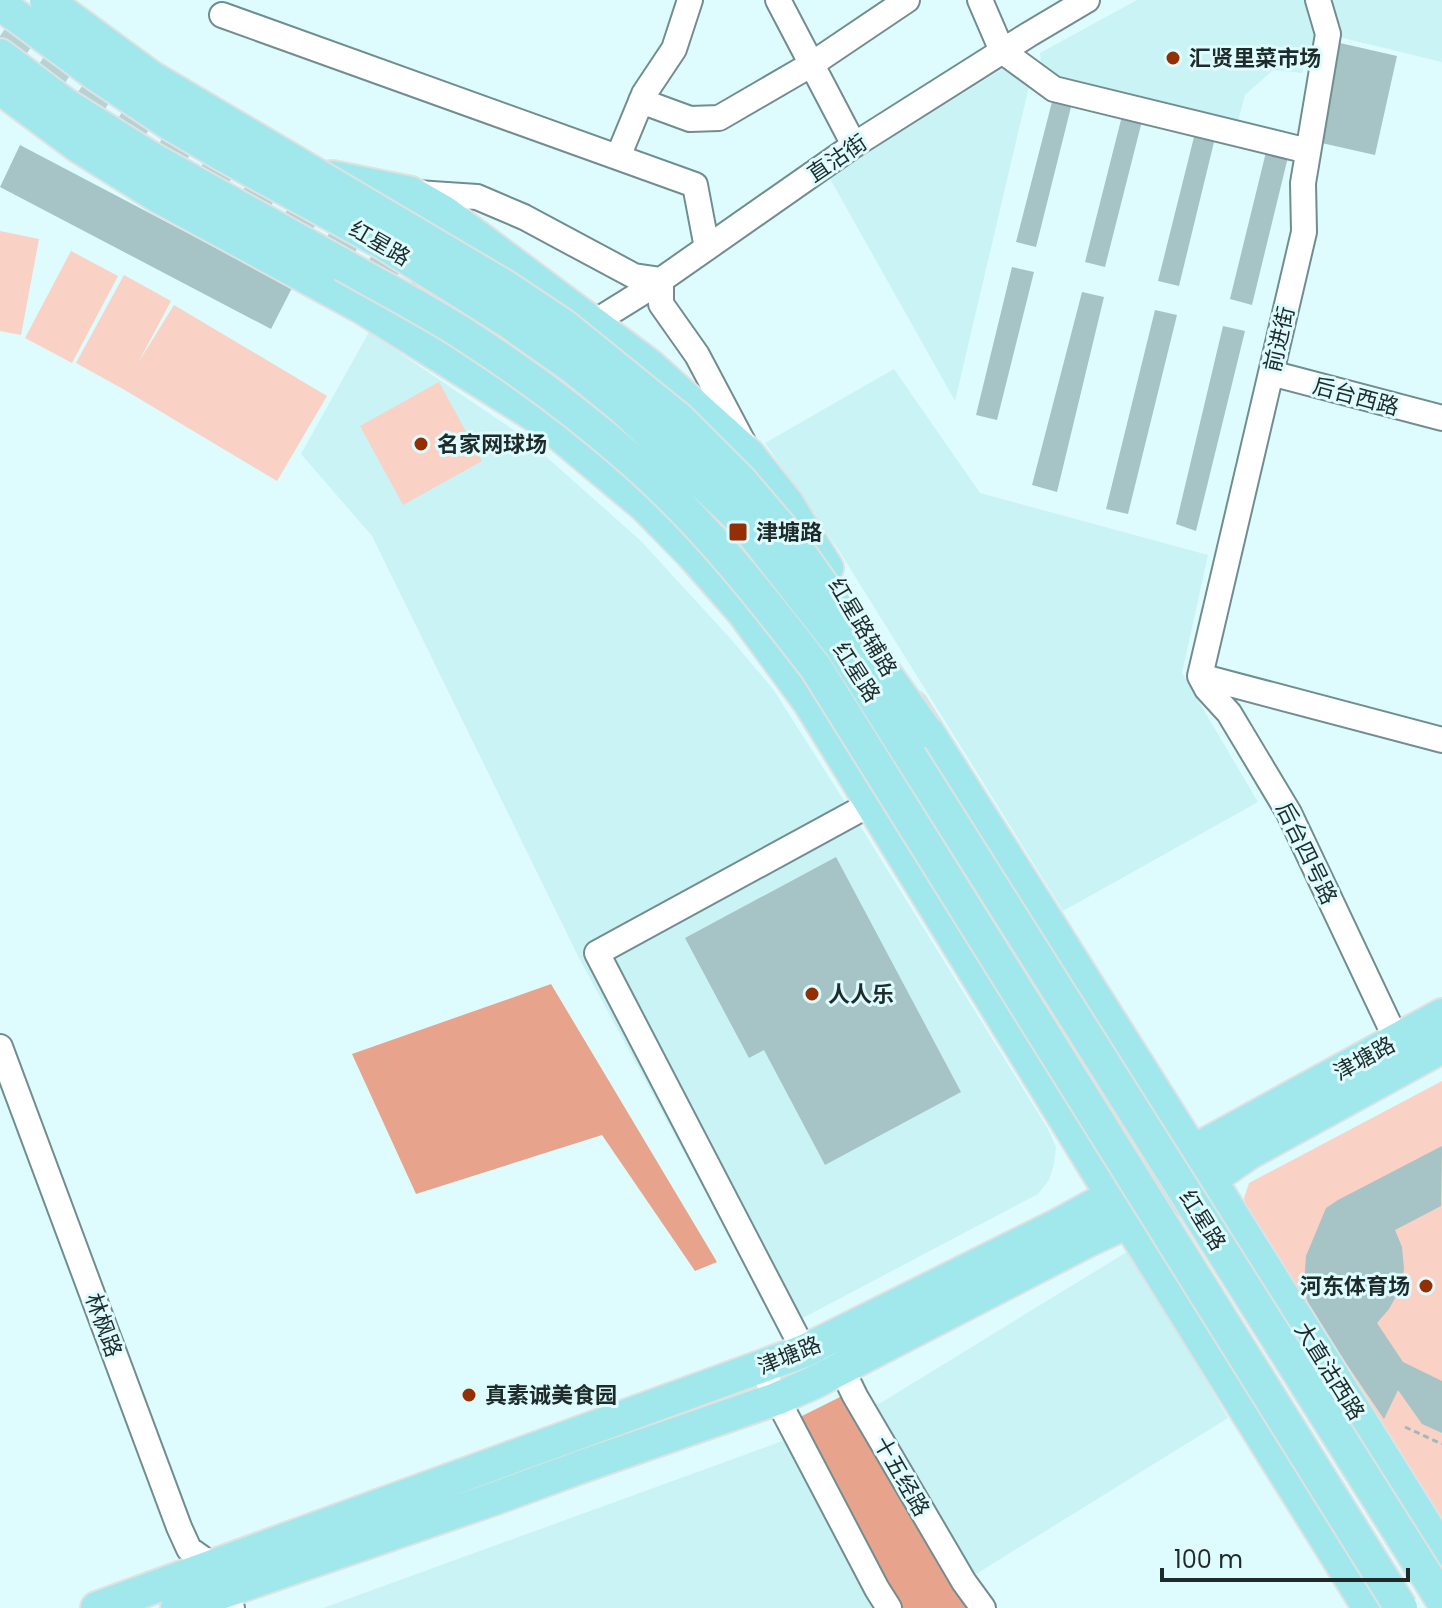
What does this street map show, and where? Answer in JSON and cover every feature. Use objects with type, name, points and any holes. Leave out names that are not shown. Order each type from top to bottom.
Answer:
[{"type":"main road","points":[[23,0],[98,76]]},
{"type":"main road","points":[[46,0],[151,77],[518,295],[563,325],[679,419],[740,480],[787,535],[934,744]]},
{"type":"main road","name":"红星路","points":[[0,4],[170,124],[383,243],[509,322],[622,407],[743,521],[841,646],[1442,1600]]},
{"type":"main road","name":"红星路","points":[[0,55],[65,104],[139,150],[462,333],[542,388],[635,462],[724,552],[816,668],[1401,1608]]},
{"type":"main road","points":[[0,88],[78,146],[159,197],[363,308],[542,420],[645,506],[692,554],[770,648],[847,762],[896,798],[927,896],[1369,1608]]},
{"type":"main road","name":"红星路辅路","points":[[332,177],[411,193],[444,212],[649,365],[749,455],[787,503],[934,744],[1159,1099]]},
{"type":"main road","name":"津塘路","points":[[1240,1142],[1442,1015]]},
{"type":"main road","name":"津塘路","points":[[97,1608],[224,1588],[496,1498],[776,1399],[843,1368],[1087,1241],[1121,1211],[1240,1142],[1442,1047]]},
{"type":"main road","points":[[1159,1099],[1192,1125],[1240,1142],[1231,1186],[1234,1219]]},
{"type":"main road","points":[[1159,1099],[1171,1134],[1171,1149],[1194,1167]]},
{"type":"main road","points":[[1129,1133],[1153,1157],[1194,1167]]},
{"type":"main road","points":[[1060,1224],[1071,1208],[1080,1182],[1081,1154],[1075,1136]]},
{"type":"main road","name":"津塘路","points":[[177,1608],[816,1346],[1060,1224],[1121,1211],[1194,1167]]},
{"type":"main road","name":"大直沽西路","points":[[1194,1167],[1234,1219],[1442,1551]]},
{"type":"street","points":[[618,157],[644,94],[674,49],[690,0]]},
{"type":"street","points":[[778,0],[854,145]]},
{"type":"street","points":[[641,101],[690,119],[719,118],[812,64],[907,0]]},
{"type":"street","points":[[980,0],[1002,51],[1054,89],[1308,151]]},
{"type":"street","name":"直沽街","points":[[593,323],[661,280],[854,145],[1087,0]]},
{"type":"street","name":"前进街","points":[[1200,676],[1304,232],[1303,183],[1328,34],[1318,0]]},
{"type":"street","points":[[222,15],[695,185],[707,248]]},
{"type":"street","points":[[411,193],[477,197],[524,217],[634,276],[661,280],[661,304],[697,355],[749,455]]},
{"type":"street","name":"后台西路","points":[[1271,373],[1442,418]]},
{"type":"street","points":[[1200,676],[1442,740]]},
{"type":"street","name":"后台四号路","points":[[1200,676],[1207,689],[1229,713],[1289,813],[1397,1041]]},
{"type":"street","points":[[896,798],[934,744]]},
{"type":"street","name":"十五经路","points":[[896,798],[597,953],[816,1346],[843,1368],[855,1396],[964,1582],[983,1608]]},
{"type":"street","name":"林枫路","points":[[0,1047],[179,1527],[189,1549],[224,1588]]},
{"type":"street","points":[[761,1368],[889,1608]]},
{"type":"path","points":[[1405,1427],[1442,1444]]},
{"type":"shaded area","name":"汇贤里菜市场","points":[[1137,0],[1442,0],[1442,62],[1339,37],[1309,47],[1302,73],[1273,70],[1245,95],[1238,121],[1042,73],[1040,53]]},
{"type":"shaded area","points":[[1015,61],[1030,82],[955,401],[829,177]]},
{"type":"shaded area","points":[[0,231],[39,239],[21,335],[0,331]]},
{"type":"shaded area","points":[[71,251],[118,276],[72,363],[25,338]]},
{"type":"shaded area","points":[[124,275],[171,301],[138,363],[174,305],[327,396],[277,481],[76,363]]},
{"type":"shaded area","points":[[369,332],[524,437],[641,541],[773,689],[1048,1129],[1056,1147],[1054,1164],[1049,1180],[1038,1194],[780,1330],[578,956],[372,536],[301,454]]},
{"type":"shaded area","points":[[894,369],[980,493],[1208,555],[1182,673],[1258,802],[1063,911],[838,549],[765,443]]},
{"type":"shaded area","name":"名家网球场","points":[[439,382],[482,461],[403,505],[360,426]]},
{"type":"shaded area","points":[[551,984],[717,1262],[695,1271],[602,1135],[416,1194],[352,1054]]},
{"type":"shaded area","points":[[1442,1081],[1442,1528],[1247,1212],[1244,1198],[1249,1183]]},
{"type":"shaded area","points":[[1130,1250],[1228,1418],[973,1576],[876,1608],[323,1608],[882,1402]]},
{"type":"shaded area","points":[[844,1395],[972,1608],[893,1608],[794,1420]]},
{"type":"building","points":[[1340,43],[1397,56],[1375,155],[1317,142]]},
{"type":"building","points":[[1054,94],[1073,99],[1036,247],[1016,242]]},
{"type":"building","points":[[1122,116],[1142,121],[1105,267],[1085,262]]},
{"type":"building","points":[[1195,133],[1215,138],[1179,286],[1158,281]]},
{"type":"building","points":[[20,145],[292,288],[271,329],[0,187]]},
{"type":"building","points":[[1266,152],[1288,157],[1252,305],[1230,299]]},
{"type":"building","points":[[1012,267],[1034,272],[997,420],[976,415]]},
{"type":"building","points":[[1082,292],[1104,297],[1057,492],[1032,485]]},
{"type":"building","points":[[1155,310],[1177,315],[1128,514],[1106,509]]},
{"type":"building","points":[[1223,326],[1245,331],[1196,531],[1176,524]]},
{"type":"building","name":"人人乐","points":[[836,857],[961,1092],[825,1165],[764,1050],[749,1058],[685,938]]},
{"type":"building","points":[[1442,1146],[1441,1206],[1395,1230],[1402,1247],[1404,1269],[1400,1289],[1377,1323],[1403,1362],[1442,1381],[1442,1433],[1422,1424],[1398,1390],[1384,1419],[1309,1309],[1304,1286],[1306,1256],[1326,1208]]},
{"type":"tunnel","points":[[0,36],[91,99],[431,290]]},
{"type":"tunnel","points":[[540,362],[655,458],[697,499],[727,538]]},
{"type":"tunnel","points":[[912,792],[1129,1133]]},
{"type":"place","name":"汇贤里菜市场","points":[[1173,58]]},
{"type":"place","name":"名家网球场","points":[[421,444]]},
{"type":"place","name":"津塘路","points":[[738,532]]},
{"type":"place","name":"人人乐","points":[[812,994]]},
{"type":"place","name":"河东体育场","points":[[1426,1286]]},
{"type":"place","name":"真素诚美食园","points":[[469,1395]]}]
